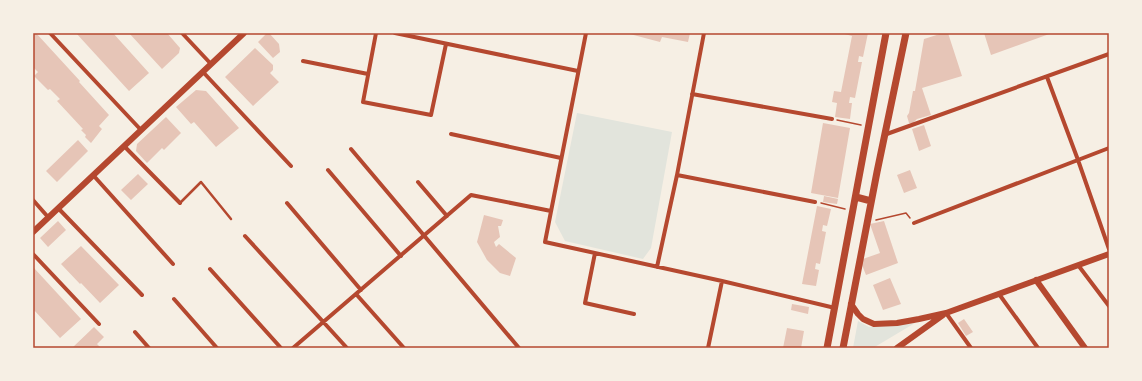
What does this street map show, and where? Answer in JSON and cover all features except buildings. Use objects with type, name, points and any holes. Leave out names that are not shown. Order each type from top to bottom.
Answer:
[{"type":"main road","points":[[827,348],[886,33]]},
{"type":"main road","points":[[842,348],[884,135],[906,33]]},
{"type":"main road","points":[[856,197],[871,201]]},
{"type":"street","points":[[50,33],[141,130]]},
{"type":"street","points":[[182,33],[211,64]]},
{"type":"street","points":[[33,232],[244,33]]},
{"type":"street","points":[[376,33],[363,102],[431,114],[446,44]]},
{"type":"street","points":[[395,33],[578,71]]},
{"type":"street","points":[[586,33],[545,242],[722,281],[835,308]]},
{"type":"street","points":[[657,267],[677,175],[704,33]]},
{"type":"street","points":[[884,135],[1109,54]]},
{"type":"street","points":[[303,61],[368,74]]},
{"type":"street","points":[[203,72],[290,166]]},
{"type":"street","points":[[1047,77],[1109,249]]},
{"type":"street","points":[[692,94],[832,119]]},
{"type":"street","points":[[451,134],[562,158]]},
{"type":"street","points":[[124,146],[180,202]]},
{"type":"street","points":[[914,223],[1109,148]]},
{"type":"street","points":[[351,149],[520,348]]},
{"type":"street","points":[[328,170],[401,256]]},
{"type":"street","points":[[93,175],[173,264]]},
{"type":"street","points":[[677,175],[815,202]]},
{"type":"street","points":[[418,182],[447,216]]},
{"type":"street","points":[[293,348],[471,195],[551,211]]},
{"type":"street","points":[[33,200],[48,217]]},
{"type":"street","points":[[287,203],[361,290]]},
{"type":"street","points":[[58,208],[142,295]]},
{"type":"street","points":[[245,236],[347,348]]},
{"type":"street","points":[[595,253],[585,303],[634,314]]},
{"type":"street","points":[[33,254],[99,324]]},
{"type":"street","points":[[851,304],[863,319],[874,324],[897,323],[919,319],[946,313],[1109,254]]},
{"type":"street","points":[[1078,265],[1109,306]]},
{"type":"street","points":[[210,269],[281,348]]},
{"type":"street","points":[[1036,280],[1085,348]]},
{"type":"street","points":[[708,348],[722,281]]},
{"type":"street","points":[[356,294],[404,348]]},
{"type":"street","points":[[999,294],[1038,348]]},
{"type":"street","points":[[174,299],[217,348]]},
{"type":"street","points":[[897,348],[946,313]]},
{"type":"street","points":[[946,313],[971,348]]},
{"type":"street","points":[[135,332],[149,348]]},
{"type":"lane","points":[[180,202],[201,182],[231,219]]},
{"type":"path","points":[[832,119],[869,126]]},
{"type":"path","points":[[815,202],[853,211]]},
{"type":"path","points":[[867,222],[906,213],[914,223]]},
{"type":"shaded area","points":[[577,113],[672,132],[651,248],[643,259],[565,241],[555,222]]},
{"type":"shaded area","points":[[858,321],[869,327],[915,323],[873,348],[853,348]]}]
